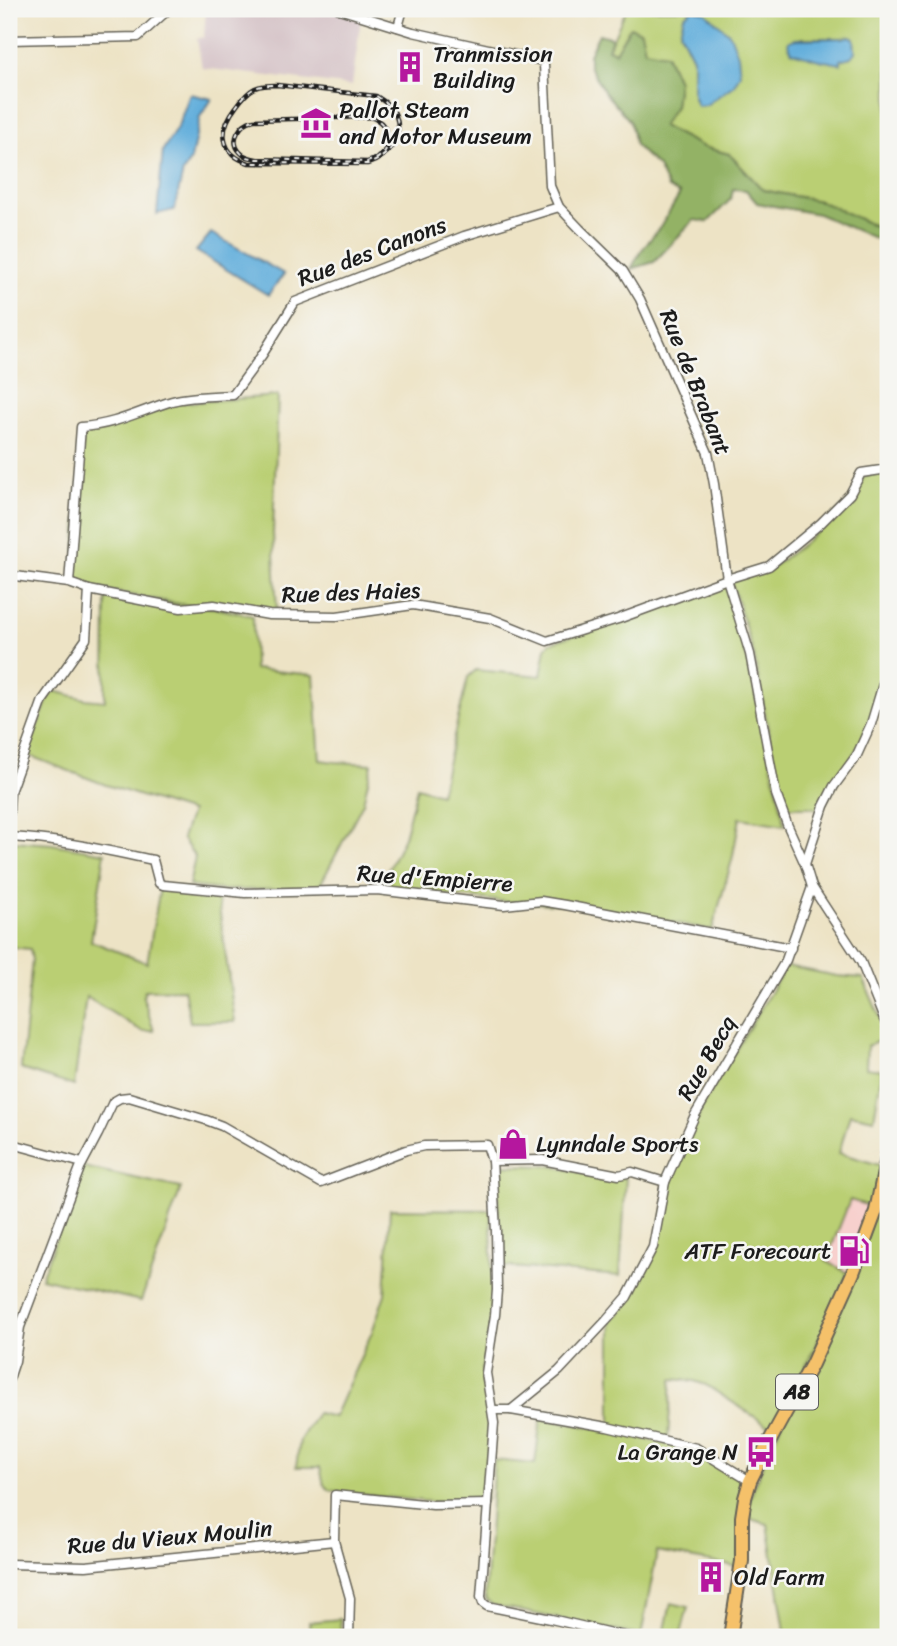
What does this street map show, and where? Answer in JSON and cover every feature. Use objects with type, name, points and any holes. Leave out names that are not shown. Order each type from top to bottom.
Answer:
[{"type":"main road","name":"A8","points":[[730,1637],[742,1561],[742,1517],[750,1481],[812,1364],[853,1273],[876,1212],[888,1152]]},
{"type":"street","points":[[9,40],[138,37],[169,9]]},
{"type":"street","points":[[339,9],[398,27],[403,9]]},
{"type":"street","name":"Rue de Brabant","points":[[398,27],[542,61],[545,67],[550,186],[559,206],[623,271],[640,299],[708,453],[727,579],[750,654],[776,794],[813,887],[861,962],[888,1029]]},
{"type":"street","name":"Rue des Canons","points":[[69,583],[81,428],[123,420],[174,400],[233,395],[296,302],[464,236],[559,206]]},
{"type":"street","name":"Rue des Haies","points":[[9,572],[15,576],[69,583],[89,590],[181,608],[214,605],[269,615],[337,616],[413,605],[490,618],[547,641],[769,566],[850,495],[862,473],[888,469]]},
{"type":"street","points":[[9,814],[10,792],[43,699],[86,639],[89,590]]},
{"type":"street","points":[[805,864],[824,806],[834,786],[857,755],[871,724],[888,671]]},
{"type":"street","name":"Rue d'Empierre","points":[[9,837],[86,846],[153,860],[159,883],[163,885],[245,893],[377,890],[504,905],[541,901],[791,948]]},
{"type":"street","name":"Rue Becq","points":[[511,1410],[559,1371],[627,1297],[653,1247],[665,1182],[695,1115],[786,960],[813,887]]},
{"type":"street","points":[[878,1004],[888,1006]]},
{"type":"street","points":[[9,1379],[22,1320],[82,1163],[113,1102],[120,1098],[129,1097],[222,1126],[321,1183],[406,1150],[424,1146],[487,1145],[492,1161],[496,1290],[486,1373],[494,1423],[481,1597],[487,1606],[628,1637]]},
{"type":"street","points":[[9,1143],[82,1163]]},
{"type":"street","points":[[492,1161],[542,1160],[619,1175],[632,1172],[665,1182]]},
{"type":"street","points":[[493,1410],[511,1410],[607,1427],[696,1448],[750,1481]]},
{"type":"street","points":[[349,1637],[350,1598],[334,1541],[335,1495],[433,1505],[488,1504]]},
{"type":"street","name":"Rue du Vieux Moulin","points":[[9,1564],[86,1566],[334,1541]]},
{"type":"shaded area","points":[[206,9],[332,9],[361,18],[352,86],[202,68],[197,39],[204,37]]},
{"type":"shaded area","points":[[850,1199],[873,1207],[850,1274],[826,1261]]},
{"type":"green space","points":[[693,9],[684,16],[680,32],[693,58],[693,94],[697,106],[706,105],[705,12],[695,9],[888,9],[888,232],[820,201],[763,190],[729,154],[703,147],[661,126],[675,106],[678,81],[666,54],[615,52],[608,49],[626,10]],"holes":[[[850,36],[851,57],[841,60],[803,38]]]},
{"type":"green space","points":[[630,27],[641,31],[645,50],[666,54],[678,81],[675,106],[662,126],[703,147],[729,154],[763,190],[820,201],[888,232],[888,244],[818,214],[757,203],[746,190],[733,189],[731,199],[708,222],[694,220],[654,262],[631,269],[680,194],[668,188],[658,167],[635,145],[630,121],[605,93],[589,66],[589,54],[599,34],[612,38],[608,49],[615,52]]},
{"type":"green space","points":[[278,396],[273,533],[277,612],[186,605],[93,588],[74,580],[83,431],[100,429],[178,403]]},
{"type":"green space","points":[[888,472],[888,668],[857,749],[821,810],[785,807],[754,655],[731,581],[771,568],[803,544],[851,499],[865,475]]},
{"type":"green space","points":[[725,584],[744,643],[785,825],[740,818],[732,860],[712,930],[581,905],[507,902],[380,887],[404,837],[417,787],[440,794],[468,677],[476,670],[541,676],[546,648],[550,643]]},
{"type":"green space","points":[[106,597],[214,608],[253,616],[254,669],[314,675],[320,760],[372,764],[363,803],[318,889],[222,890],[189,886],[195,857],[182,838],[191,812],[106,785],[27,755],[48,699],[54,691],[105,701]]},
{"type":"green space","points":[[12,841],[52,844],[105,853],[91,941],[147,963],[160,887],[217,893],[235,1022],[190,1022],[184,989],[145,990],[143,997],[154,1031],[142,1031],[86,997],[74,1086],[21,1069],[32,960],[30,949],[10,947]]},
{"type":"green space","points":[[786,966],[863,978],[888,1036],[867,1046],[866,1068],[882,1070],[874,1119],[850,1114],[839,1153],[883,1166],[873,1207],[850,1200],[826,1261],[850,1274],[772,1428],[706,1385],[672,1379],[668,1438],[611,1425],[611,1321],[627,1305],[656,1250],[670,1182],[703,1105]]},
{"type":"green space","points":[[497,1165],[552,1166],[599,1176],[626,1178],[620,1276],[500,1266]]},
{"type":"green space","points":[[83,1167],[181,1188],[141,1301],[41,1278]]},
{"type":"green space","points":[[886,1186],[888,1637],[784,1637],[768,1524],[747,1518],[749,1504],[755,1483]]},
{"type":"green space","points":[[390,1209],[491,1210],[493,1315],[482,1369],[491,1418],[486,1500],[433,1502],[346,1493],[329,1490],[324,1485],[320,1467],[296,1467],[300,1440],[317,1413],[334,1417],[372,1332],[385,1294]]},
{"type":"green space","points":[[541,1418],[693,1450],[746,1481],[738,1567],[657,1552],[641,1636],[493,1605],[486,1600],[494,1460],[535,1464]]},
{"type":"green space","points":[[671,1603],[688,1607],[680,1637],[664,1634]]},
{"type":"green space","points":[[340,1619],[341,1636],[310,1637],[309,1622]]},
{"type":"water","points":[[693,9],[705,12],[730,34],[738,55],[740,74],[734,85],[706,105],[697,106],[693,94],[693,58],[680,32],[684,16]]},
{"type":"water","points":[[854,38],[855,52],[851,57],[841,60],[841,64],[792,52],[788,44],[795,39]]},
{"type":"water","points":[[190,94],[212,99],[200,117],[191,159],[183,172],[174,210],[157,214],[163,150],[178,126]]},
{"type":"water","points":[[211,233],[284,274],[268,295],[196,251]]},
{"type":"railway","points":[[277,85],[376,96],[395,113],[398,124],[396,139],[388,152],[368,164],[249,163],[239,159],[232,154],[225,140],[226,124],[230,116],[252,90],[277,85]]},
{"type":"railway","points":[[370,117],[384,126],[387,141],[385,152],[367,162],[257,159],[242,154],[237,147],[236,137],[241,128],[254,120],[370,117]]},
{"type":"place","name":"Tranmission Building","points":[[410,67]]},
{"type":"place","name":"Pallot Steam and Motor Museum","points":[[316,123]]},
{"type":"place","name":"Lynndale Sports","points":[[513,1144]]},
{"type":"place","name":"ATF Forecourt","points":[[854,1251]]},
{"type":"place","name":"La Grange N","points":[[761,1452]]},
{"type":"place","name":"Old Farm","points":[[711,1577]]}]
